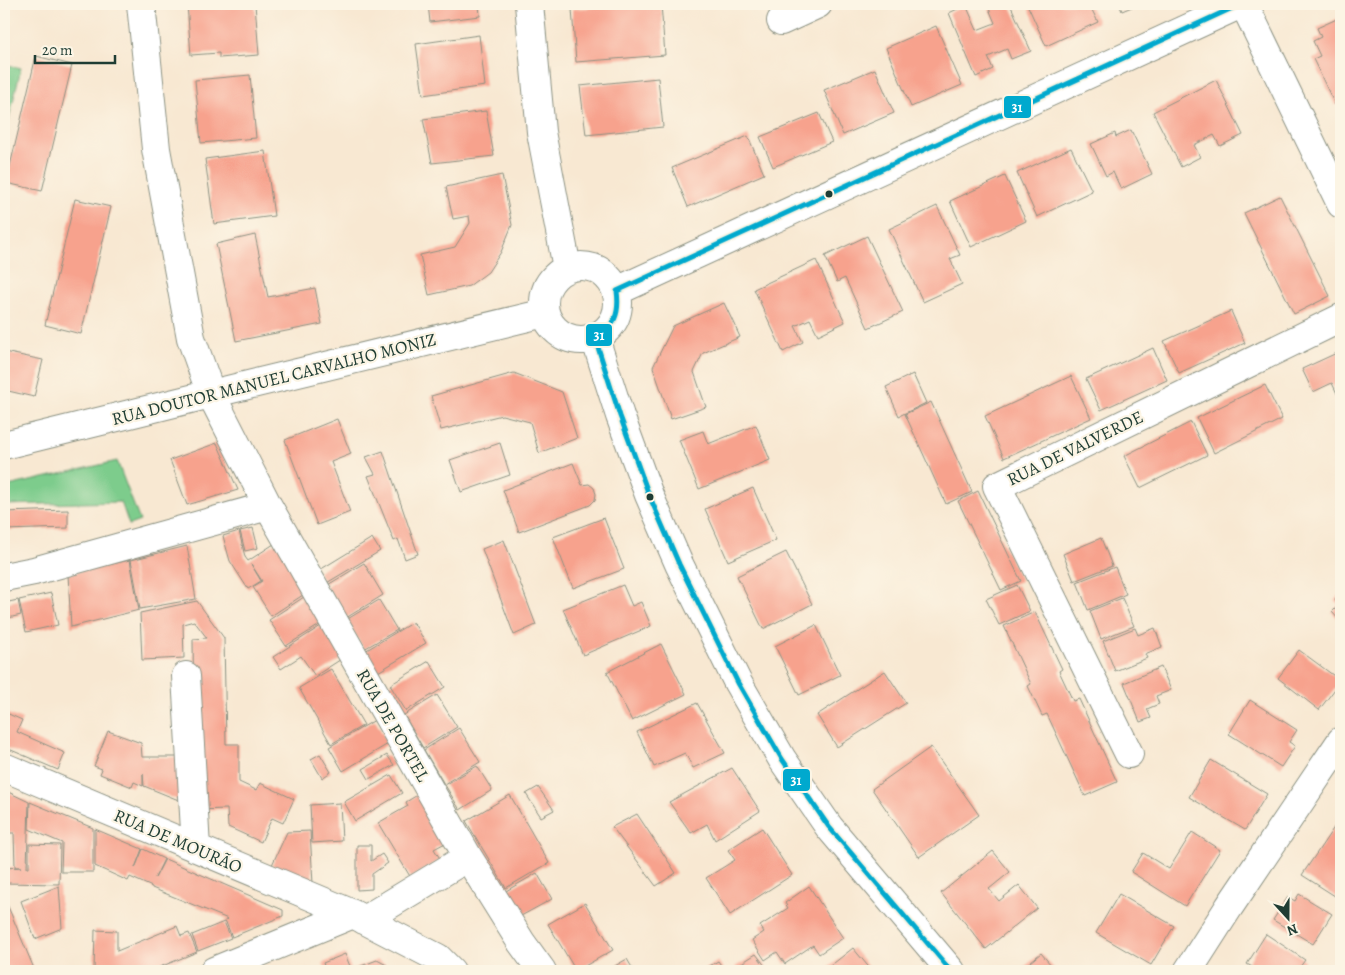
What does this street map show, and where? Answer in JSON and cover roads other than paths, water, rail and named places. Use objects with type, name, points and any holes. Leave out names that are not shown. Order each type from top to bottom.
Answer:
[{"type":"street","name":"RUA DE PORTEL","points":[[141,4],[156,149],[191,338],[211,394],[268,506],[468,857],[521,942],[542,971]]},
{"type":"street","points":[[529,4],[541,132],[567,268]]},
{"type":"street","points":[[781,21],[818,4]]},
{"type":"street","points":[[618,291],[1243,4],[1341,204]]},
{"type":"street","points":[[579,265],[597,269],[612,280],[618,291],[618,314],[605,332],[595,338],[579,341],[564,336],[552,327],[545,313],[544,299],[547,286],[556,275],[567,268],[579,265]]},
{"type":"street","name":"RUA DOUTOR MANUEL CARVALHO MONIZ","points":[[4,445],[545,313]]},
{"type":"street","name":"RUA DE VALVERDE","points":[[1129,754],[997,486],[1341,318]]},
{"type":"street","points":[[595,338],[620,416],[649,495],[679,564],[738,683],[782,759],[829,827],[951,971]]},
{"type":"street","points":[[4,577],[34,571],[268,506]]},
{"type":"street","points":[[186,676],[196,848]]},
{"type":"street","points":[[1188,971],[1234,899],[1341,741]]},
{"type":"street","name":"RUA DE MOURÃO","points":[[4,767],[358,917],[438,958],[451,971]]},
{"type":"street","points":[[214,971],[358,917],[468,857]]}]
